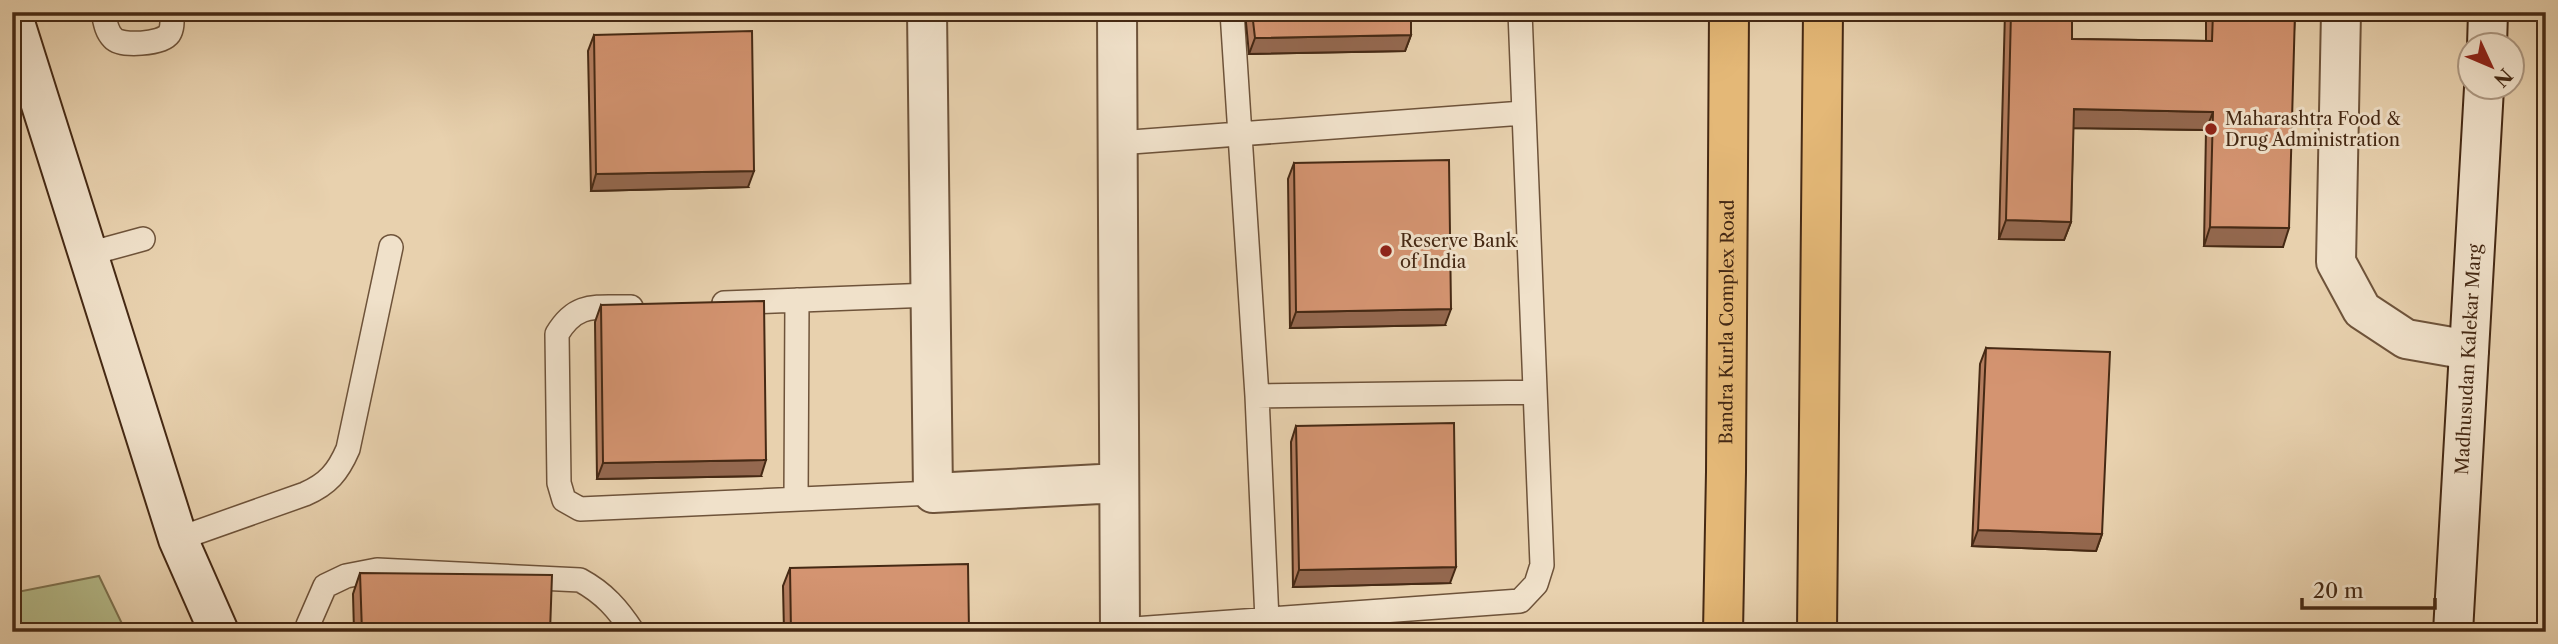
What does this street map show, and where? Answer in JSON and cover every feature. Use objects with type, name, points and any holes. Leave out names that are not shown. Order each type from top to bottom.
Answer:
[{"type":"main road","name":"Bandra Kurla Complex Road","points":[[1723,632],[1729,12]]},
{"type":"main road","points":[[1817,632],[1824,12]]},
{"type":"street","points":[[927,12],[933,493],[1119,484]]},
{"type":"street","points":[[1117,12],[1120,631]]},
{"type":"street","points":[[2341,12],[2336,262],[2362,310],[2406,339],[2469,350]]},
{"type":"street","points":[[2487,32],[2488,12]]},
{"type":"street","points":[[12,13],[178,539],[219,632]]},
{"type":"street","name":"Madhusudan Kalekar Marg","points":[[2453,632],[2483,102]]},
{"type":"lane","points":[[103,12],[106,26],[113,38],[121,43],[159,42],[168,37],[172,12]]},
{"type":"lane","points":[[1232,12],[1257,396],[1267,620]]},
{"type":"lane","points":[[1120,631],[1520,601],[1536,584],[1542,565],[1520,12]]},
{"type":"lane","points":[[1118,143],[1523,113]]},
{"type":"lane","points":[[88,254],[143,239]]},
{"type":"lane","points":[[178,539],[305,494],[323,486],[340,468],[348,449],[391,247]]},
{"type":"lane","points":[[704,304],[931,295]]},
{"type":"lane","points":[[796,499],[797,300]]},
{"type":"lane","points":[[650,306],[583,309],[566,318],[557,334],[559,483],[564,500],[580,509],[933,493]]},
{"type":"lane","points":[[1257,396],[1535,392]]},
{"type":"lane","points":[[310,632],[308,625],[326,586],[346,576],[377,570],[580,580],[595,588],[618,608],[633,632]]},
{"type":"green space","points":[[99,576],[126,632],[12,632],[12,593]]},
{"type":"building","points":[[1252,12],[1411,12],[1411,35],[1255,38]]},
{"type":"building","name":"Maharashtra Food & Drug Administration","points":[[2011,12],[2072,12],[2072,39],[2212,41],[2213,12],[2295,12],[2289,228],[2210,227],[2213,112],[2074,109],[2071,222],[2006,220]]},
{"type":"building","points":[[752,31],[754,171],[596,174],[594,35]]},
{"type":"building","points":[[1449,160],[1451,309],[1296,312],[1294,163]]},
{"type":"building","points":[[764,301],[766,460],[603,463],[601,305]]},
{"type":"building","points":[[1986,348],[2110,352],[2102,534],[1978,530]]},
{"type":"building","points":[[1454,423],[1456,567],[1299,570],[1296,426]]},
{"type":"building","points":[[968,564],[969,632],[791,632],[790,568]]},
{"type":"building","points":[[360,573],[552,575],[550,632],[362,632]]},
{"type":"building","points":[[1937,628],[1983,631],[1983,632],[1937,632]]},
{"type":"place","name":"Maharashtra Food & Drug Administration","points":[[2211,129]]},
{"type":"place","name":"Reserve Bank of India","points":[[1386,251]]}]
